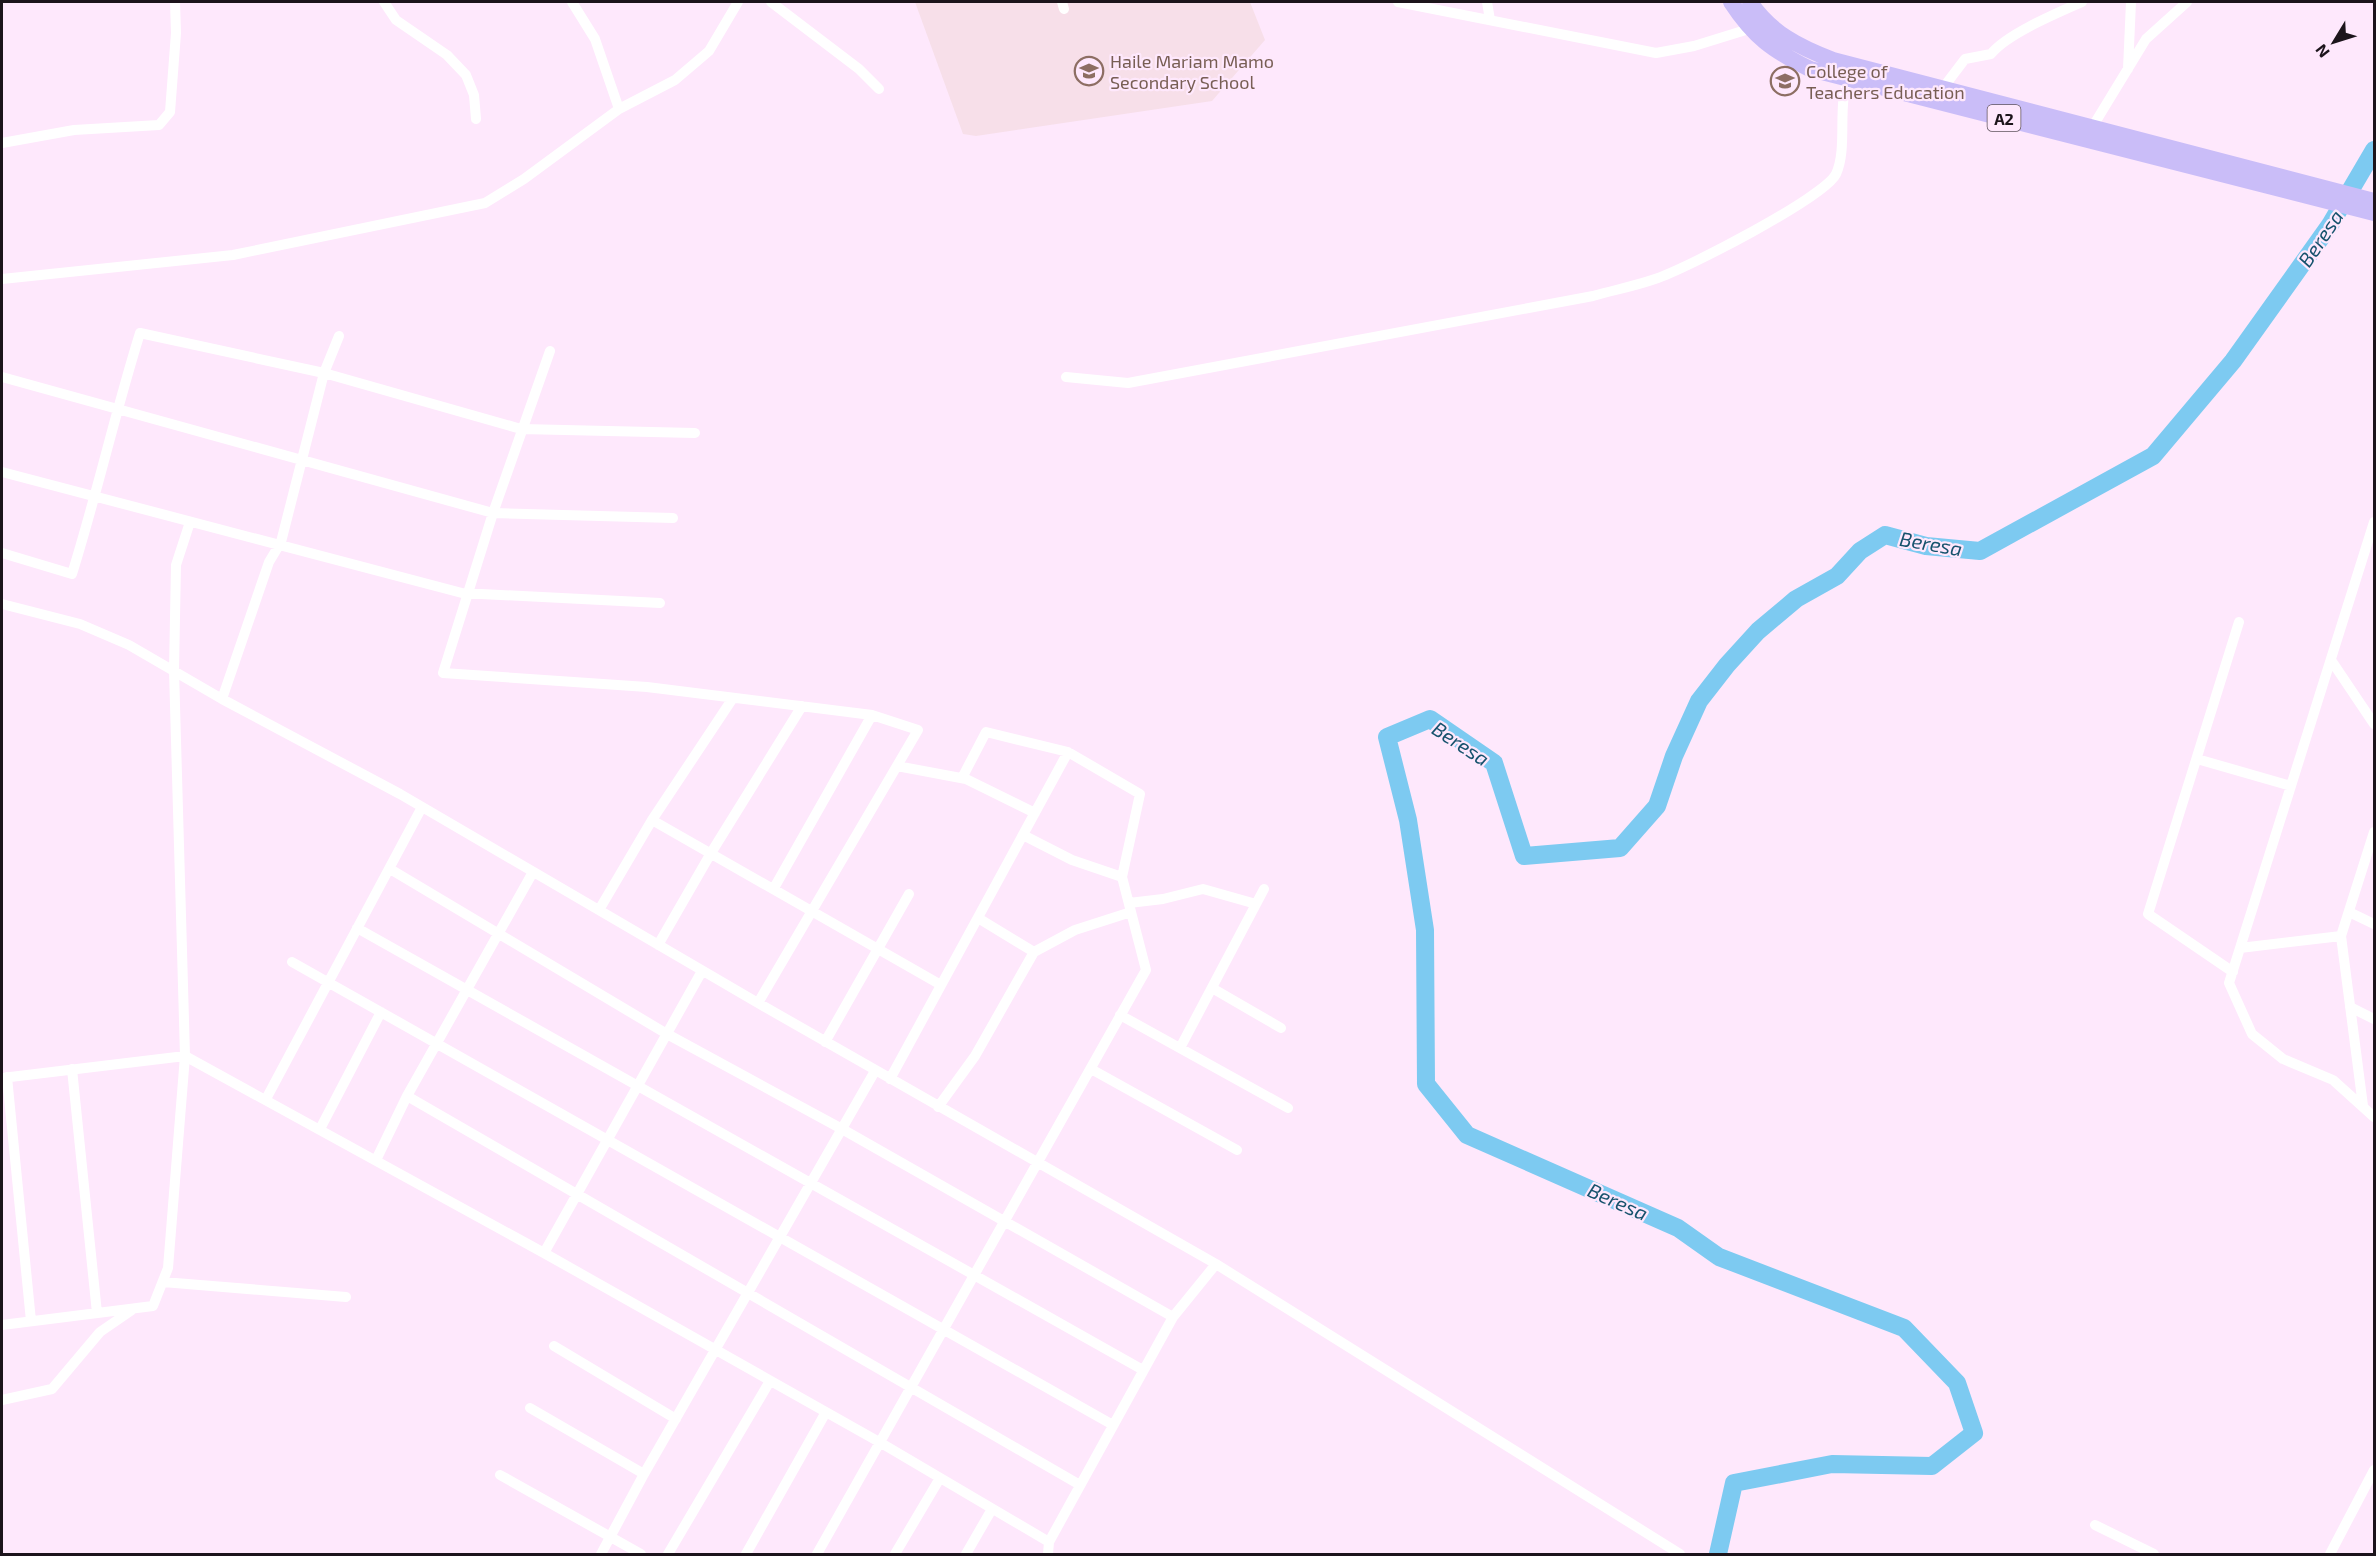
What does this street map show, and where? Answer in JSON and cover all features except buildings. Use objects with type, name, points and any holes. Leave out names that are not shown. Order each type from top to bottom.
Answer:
[{"type":"highway","name":"A2","points":[[1731,2],[1749,29],[1768,46],[1810,69],[1853,73],[1943,88],[2093,133]]},
{"type":"highway","name":"A2","points":[[1750,2],[1768,24],[1796,45],[1853,73],[2302,187],[2374,201]]},
{"type":"highway","name":"A2","points":[[2302,187],[2374,213]]},
{"type":"street","points":[[2,143],[74,130],[159,126],[170,112],[176,33],[175,2]]},
{"type":"street","points":[[384,2],[396,20],[447,55],[466,75],[474,95],[476,119]]},
{"type":"street","points":[[572,2],[595,39],[619,109]]},
{"type":"street","points":[[2,279],[233,255],[485,203],[524,179],[619,109],[675,80],[709,51],[738,2]]},
{"type":"street","points":[[771,2],[859,69],[879,88]]},
{"type":"street","points":[[1398,2],[1656,53],[1694,46],[1749,29]]},
{"type":"street","points":[[1487,2],[1490,20]]},
{"type":"street","points":[[1943,88],[1965,59],[1991,54],[1997,46],[2020,31],[2082,2]]},
{"type":"street","points":[[2128,69],[2131,2]]},
{"type":"street","points":[[2093,133],[2146,39],[2187,2]]},
{"type":"street","points":[[1066,376],[1128,383],[1593,296],[1657,279],[1810,198],[1835,177],[1843,139],[1844,95],[1853,73]]},
{"type":"street","points":[[2,553],[72,574],[96,497],[117,407],[140,333],[324,373],[521,429],[695,433]]},
{"type":"street","points":[[222,699],[269,562],[279,546],[324,373],[339,336]]},
{"type":"street","points":[[550,351],[521,429],[442,673],[647,687],[872,715],[918,730],[758,1003]]},
{"type":"street","points":[[2,377],[493,513],[672,518]]},
{"type":"street","points":[[2,472],[466,594],[660,603]]},
{"type":"street","points":[[2,1325],[153,1306],[168,1268],[184,1056],[174,670],[176,565],[190,522]]},
{"type":"street","points":[[2374,522],[2229,983],[2252,1034],[2283,1059],[2333,1080],[2374,1117]]},
{"type":"street","points":[[2,604],[80,624],[129,645],[222,699],[422,807],[875,1071],[1216,1264],[1680,1554]]},
{"type":"street","points":[[2233,972],[2148,914],[2239,622]]},
{"type":"street","points":[[2331,660],[2374,724]]},
{"type":"street","points":[[599,910],[652,820],[733,698]]},
{"type":"street","points":[[658,945],[711,853],[802,706]]},
{"type":"street","points":[[774,888],[872,715]]},
{"type":"street","points":[[817,1554],[1146,970],[1122,877],[1140,794],[1068,752],[986,732],[962,778]]},
{"type":"street","points":[[890,1079],[1068,752]]},
{"type":"street","points":[[2197,759],[2291,786]]},
{"type":"street","points":[[897,766],[962,778],[1035,813]]},
{"type":"street","points":[[266,1099],[422,807]]},
{"type":"street","points":[[652,820],[812,909],[941,985]]},
{"type":"street","points":[[2363,1106],[2341,936],[2374,832]]},
{"type":"street","points":[[1023,835],[1072,860],[1122,877]]},
{"type":"street","points":[[390,869],[667,1034],[842,1129],[1173,1317]]},
{"type":"street","points":[[376,1160],[407,1096],[533,872]]},
{"type":"street","points":[[938,1107],[975,1056],[1034,952],[1075,930],[1130,907],[1203,889],[1256,904]]},
{"type":"street","points":[[1180,1048],[1264,889]]},
{"type":"street","points":[[825,1042],[909,894]]},
{"type":"street","points":[[2349,912],[2374,924]]},
{"type":"street","points":[[978,918],[1034,952]]},
{"type":"street","points":[[357,928],[976,1274],[1143,1370]]},
{"type":"street","points":[[2240,948],[2341,936]]},
{"type":"street","points":[[292,962],[1113,1425]]},
{"type":"street","points":[[544,1253],[702,971]]},
{"type":"street","points":[[1212,988],[1281,1028]]},
{"type":"street","points":[[2350,1007],[2374,1019]]},
{"type":"street","points":[[320,1129],[381,1012]]},
{"type":"street","points":[[1120,1015],[1288,1108]]},
{"type":"street","points":[[31,1321],[4,1078],[184,1056],[544,1253],[881,1443],[1049,1542]]},
{"type":"street","points":[[72,1069],[97,1313]]},
{"type":"street","points":[[1090,1069],[1237,1150]]},
{"type":"street","points":[[601,1554],[644,1474],[875,1071]]},
{"type":"street","points":[[407,1096],[1080,1485]]},
{"type":"street","points":[[1048,1554],[1049,1542],[1173,1317],[1216,1264]]},
{"type":"street","points":[[163,1282],[346,1297]]},
{"type":"street","points":[[2,1400],[52,1389],[63,1379],[100,1332],[134,1308]]},
{"type":"street","points":[[554,1346],[676,1419]]},
{"type":"street","points":[[668,1554],[770,1381]]},
{"type":"street","points":[[530,1408],[644,1474]]},
{"type":"street","points":[[746,1554],[826,1412]]},
{"type":"street","points":[[2330,1554],[2374,1470]]},
{"type":"street","points":[[500,1475],[641,1554]]},
{"type":"street","points":[[895,1554],[940,1478]]},
{"type":"street","points":[[966,1554],[992,1509]]},
{"type":"street","points":[[2096,1525],[2154,1554]]},
{"type":"shaded area","name":"Haile Mariam Mamo Secondary School","points":[[915,2],[1250,2],[1265,40],[1212,101],[976,136],[963,134]]},
{"type":"waterway","name":"Beresa","points":[[1718,1554],[1734,1483],[1832,1464],[1932,1466],[1974,1433],[1957,1383],[1904,1328],[1719,1257],[1678,1228],[1467,1135],[1426,1084],[1425,930],[1408,820],[1387,737],[1430,719],[1494,763],[1524,856],[1620,848],[1657,806],[1674,756],[1699,701],[1727,665],[1758,631],[1796,599],[1837,576],[1860,551],[1885,535],[1926,546],[1980,551],[2153,456],[2233,361],[2330,225],[2374,150]]},
{"type":"place","name":"Haile Mariam Mamo Secondary School","points":[[1089,71]]},
{"type":"place","name":"College of Teachers Education","points":[[1785,81]]}]
